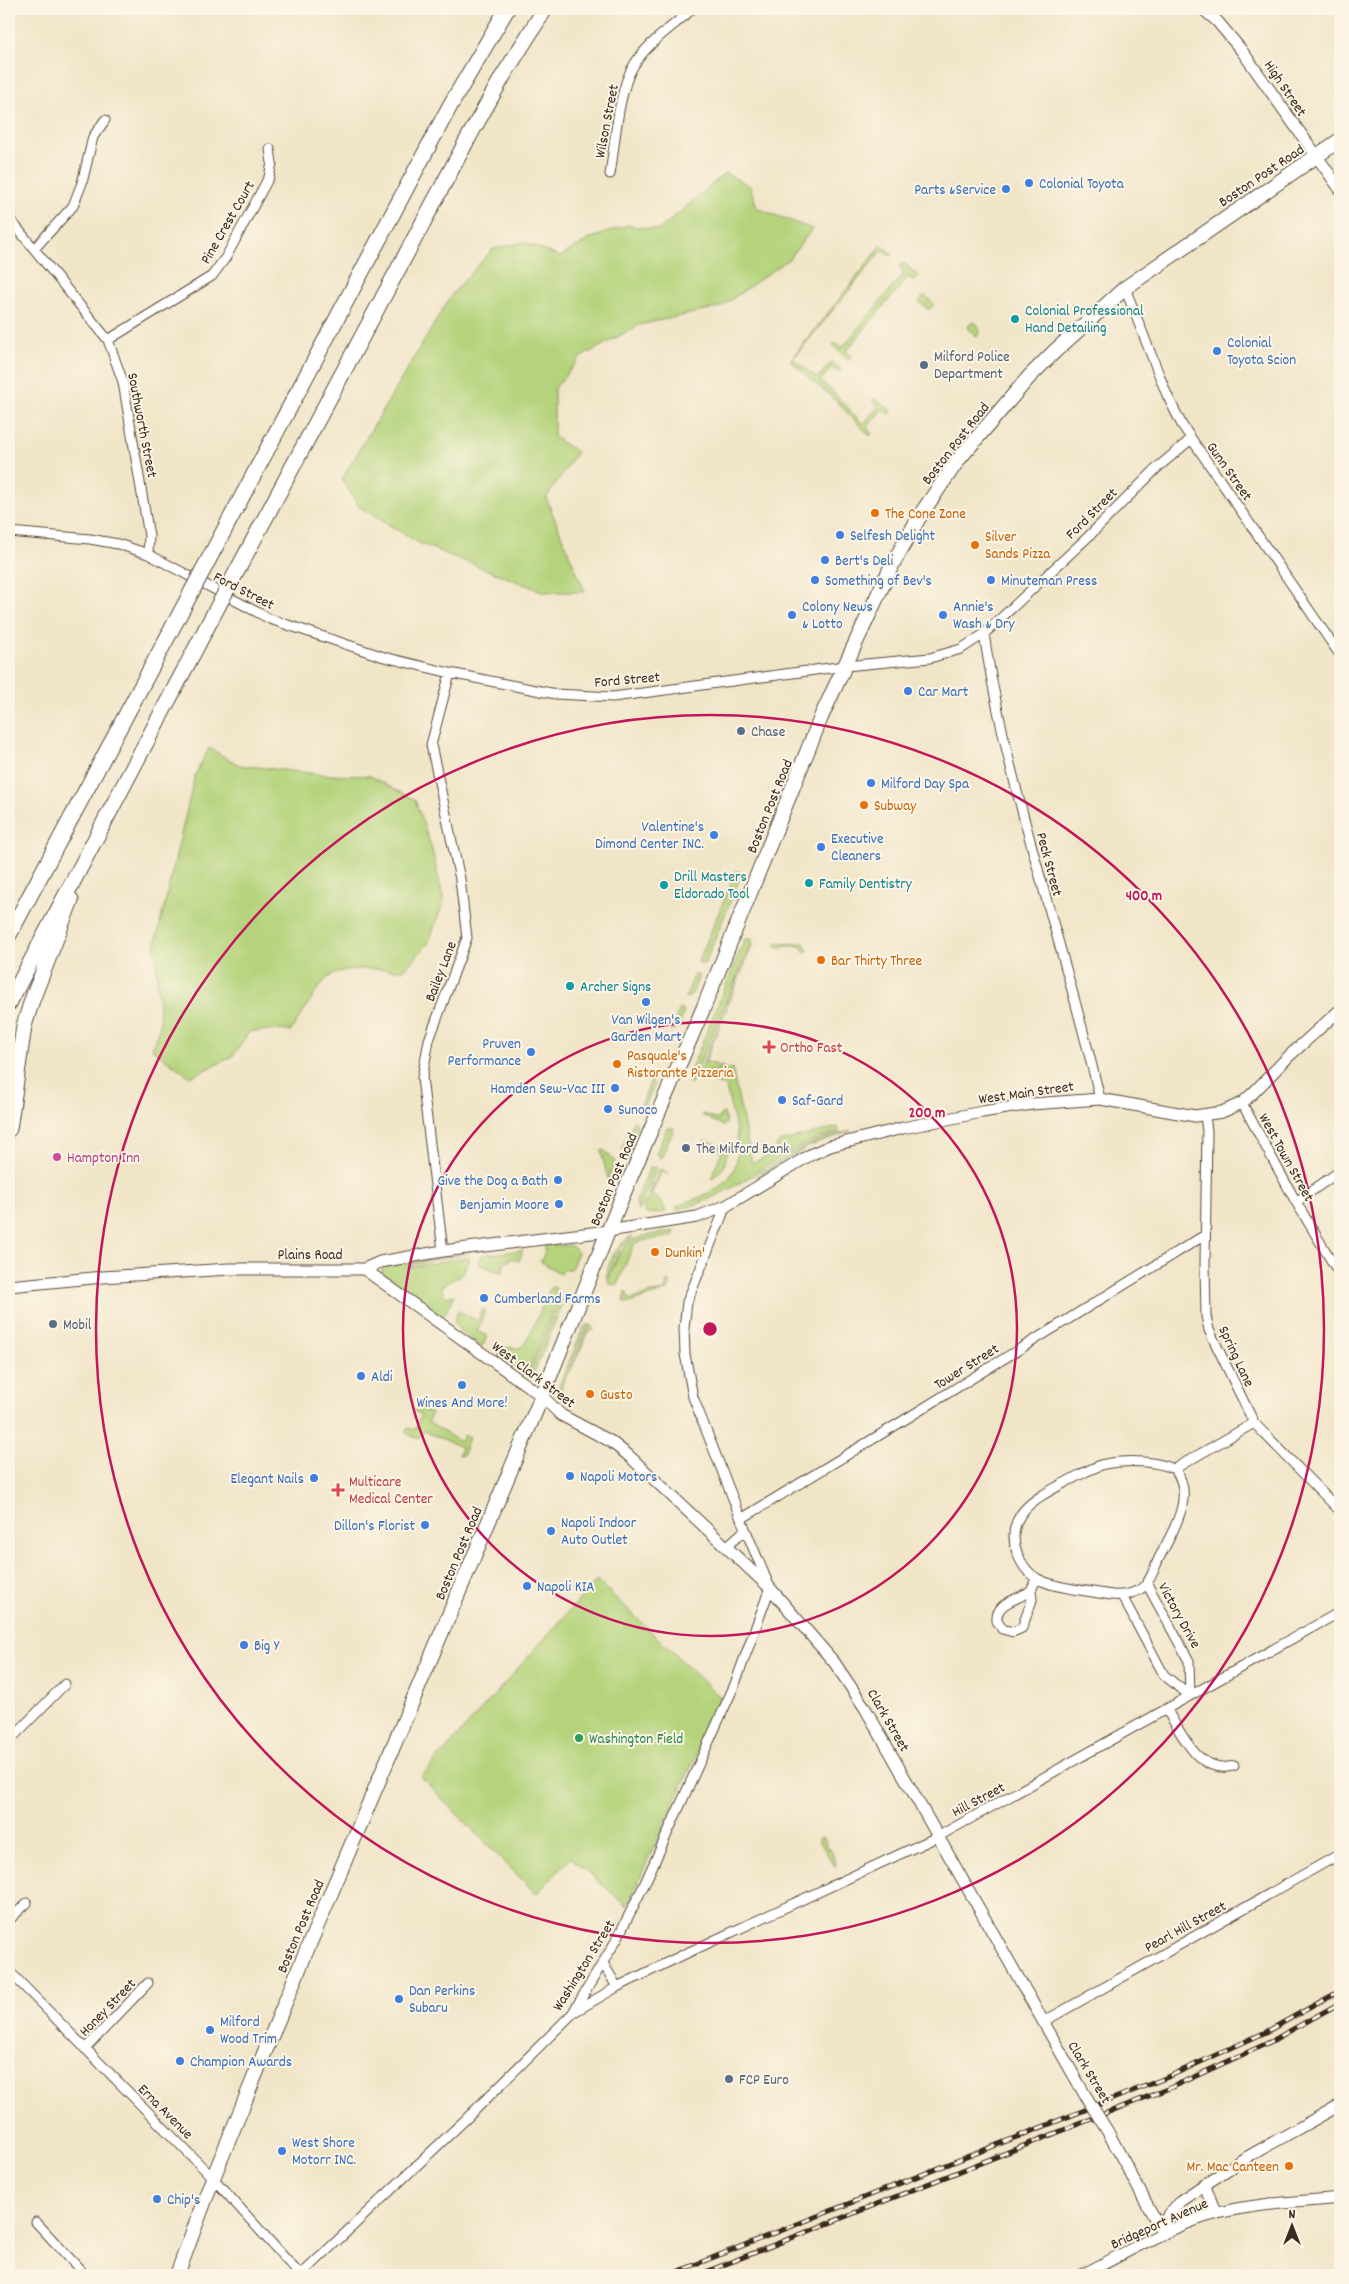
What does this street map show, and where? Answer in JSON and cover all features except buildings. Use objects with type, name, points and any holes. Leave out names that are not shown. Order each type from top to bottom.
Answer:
[{"type":"highway","points":[[9,935],[451,104],[507,9]]},
{"type":"highway","points":[[9,1003],[103,822],[466,142],[503,76],[545,9]]},
{"type":"highway","points":[[9,912],[72,816]]},
{"type":"highway","points":[[9,1129],[24,1026],[32,1000],[103,822]]},
{"type":"main road","name":"High Street","points":[[1203,9],[1217,20],[1242,50],[1340,189]]},
{"type":"main road","name":"Boston Post Road","points":[[177,2275],[213,2178],[316,1928],[542,1396],[608,1231],[706,1001],[822,716],[892,565],[921,514],[958,460],[1042,363],[1125,288],[1340,140]]},
{"type":"main road","name":"West Main Street","points":[[608,1231],[682,1220],[726,1206],[810,1154],[830,1146],[903,1128],[982,1112],[1032,1104],[1100,1099],[1185,1115],[1204,1116],[1222,1112],[1242,1103],[1289,1056],[1340,1010]]},
{"type":"main road","name":"Plains Road","points":[[9,1286],[103,1277],[229,1269],[364,1269],[380,1262],[442,1251],[608,1231]]},
{"type":"main road","name":"West Clark Street","points":[[364,1269],[542,1396],[561,1415],[610,1441],[643,1467],[770,1588]]},
{"type":"main road","name":"Clark Street","points":[[770,1588],[849,1681],[939,1836],[1043,2022],[1108,2132],[1163,2234]]},
{"type":"main road","points":[[1163,2234],[1166,2219],[1174,2206],[1204,2184],[1242,2160],[1340,2105]]},
{"type":"main road","points":[[1204,2184],[1216,2214]]},
{"type":"main road","name":"Bridgeport Avenue","points":[[1082,2275],[1163,2234],[1216,2214],[1258,2206],[1340,2198]]},
{"type":"street","name":"Wilson Street","points":[[610,174],[622,100],[632,67],[645,51],[692,9]]},
{"type":"street","points":[[35,248],[73,206],[82,183],[93,137],[105,120]]},
{"type":"street","name":"Pine Crest Court","points":[[108,340],[177,296],[203,283],[220,267],[268,177],[272,163],[270,149]]},
{"type":"street","name":"Southworth Street","points":[[9,218],[108,340],[123,382],[149,536],[148,554]]},
{"type":"street","name":"Gunn Street","points":[[1125,288],[1167,395],[1191,439],[1340,655]]},
{"type":"street","name":"Ford Street","points":[[9,532],[90,539],[118,544],[148,554],[270,619],[384,657],[450,673],[556,694],[594,697],[632,695],[845,666],[940,656],[961,649],[984,634],[1089,536],[1157,468],[1191,439]]},
{"type":"street","name":"Peck Street","points":[[984,634],[1022,812],[1082,1024],[1100,1099]]},
{"type":"street","name":"Bailey Lane","points":[[442,1251],[422,1078],[429,1040],[467,938],[460,879],[431,745],[450,673]]},
{"type":"street","name":"West Town Street","points":[[1242,1103],[1296,1202],[1340,1275]]},
{"type":"street","name":"Spring Lane","points":[[1204,1116],[1207,1132],[1206,1316],[1209,1330],[1254,1423],[1340,1511]]},
{"type":"street","points":[[1296,1202],[1340,1171]]},
{"type":"street","name":"Clark Street","points":[[726,1206],[687,1302],[683,1341],[693,1397],[740,1519],[770,1588]]},
{"type":"street","name":"Tower Street","points":[[740,1519],[1205,1234]]},
{"type":"street","points":[[1147,1584],[1136,1592],[1122,1596],[1074,1588],[1036,1578],[1021,1562],[1015,1543],[1019,1517],[1030,1503],[1090,1469],[1111,1463],[1152,1464],[1174,1468],[1254,1423]]},
{"type":"street","name":"Victory Drive","points":[[1174,1468],[1183,1486],[1180,1513],[1147,1584],[1189,1661],[1190,1696]]},
{"type":"street","points":[[726,1547],[745,1530]]},
{"type":"street","points":[[1031,1590],[1011,1600],[1000,1610],[997,1618],[1002,1629],[1013,1632],[1023,1626],[1032,1600],[1031,1590],[1036,1578]]},
{"type":"street","name":"Washington Street","points":[[301,2275],[467,2118],[572,2014],[604,1963],[644,1885],[716,1728],[770,1588]]},
{"type":"street","points":[[1122,1596],[1164,1675],[1190,1696]]},
{"type":"street","name":"Hill Street","points":[[572,2014],[617,1987],[939,1836],[1340,1612]]},
{"type":"street","points":[[9,1741],[65,1684]]},
{"type":"street","points":[[1166,1709],[1199,1758],[1216,1768],[1234,1766]]},
{"type":"street","name":"Pearl Hill Street","points":[[1043,2022],[1340,1854]]},
{"type":"street","points":[[9,1920],[28,1903]]},
{"type":"street","points":[[604,1963],[617,1987]]},
{"type":"street","name":"Erna Avenue","points":[[9,1971],[213,2178],[301,2275]]},
{"type":"street","name":"Honey Street","points":[[85,2049],[148,1984]]},
{"type":"street","points":[[36,2222],[85,2275]]},
{"type":"green space","points":[[725,173],[750,186],[757,208],[812,229],[790,258],[721,307],[639,325],[581,357],[554,389],[554,437],[577,452],[546,498],[585,592],[544,592],[421,544],[359,507],[342,479],[452,294],[493,249],[524,242],[560,257],[589,239],[627,225],[659,230]]},
{"type":"green space","points":[[882,245],[892,256],[881,251],[793,359],[817,378],[832,362],[841,369],[838,372],[832,368],[820,381],[863,424],[878,407],[873,401],[874,398],[891,410],[889,414],[882,409],[867,428],[872,434],[870,436],[836,401],[790,361]]},
{"type":"green space","points":[[904,263],[918,276],[917,279],[914,281],[908,277],[846,351],[851,356],[848,360],[833,345],[836,343],[842,348],[904,273],[899,266]]},
{"type":"green space","points":[[924,295],[934,304],[929,310],[919,302]]},
{"type":"green space","points":[[972,322],[977,324],[980,330],[977,337],[967,328]]},
{"type":"green space","points":[[209,748],[239,765],[327,775],[370,776],[415,800],[431,846],[444,901],[428,944],[404,970],[355,969],[330,976],[315,993],[291,1031],[249,1032],[232,1057],[190,1077],[152,1049],[160,1025],[155,945],[195,775]]},
{"type":"green space","points":[[736,871],[740,872],[741,876],[705,963],[701,964],[698,962]]},
{"type":"green space","points":[[745,939],[753,939],[691,1084],[687,1079]]},
{"type":"green space","points":[[753,943],[705,1061],[725,1068],[708,1072],[700,1071]]},
{"type":"green space","points":[[804,943],[808,951],[805,952],[800,946],[784,946],[782,949],[775,946],[776,944]]},
{"type":"green space","points":[[695,974],[699,976],[691,996],[685,998]]},
{"type":"green space","points":[[680,1009],[684,1012],[678,1028],[671,1030]]},
{"type":"green space","points":[[732,1068],[752,1163],[772,1154],[779,1142],[838,1127],[839,1132],[817,1139],[796,1149],[720,1194],[676,1210],[677,1206],[705,1195],[720,1186],[730,1177],[735,1166],[738,1153],[737,1140],[726,1087],[699,1076],[699,1073],[708,1074]]},
{"type":"green space","points":[[651,1080],[654,1085],[646,1104],[641,1106]]},
{"type":"green space","points":[[724,1113],[726,1123],[724,1126],[701,1115],[703,1114],[718,1120],[721,1114]]},
{"type":"green space","points":[[634,1120],[637,1125],[628,1147],[622,1149]]},
{"type":"green space","points":[[667,1128],[674,1128],[661,1158],[656,1154]]},
{"type":"green space","points":[[851,1131],[808,1147],[755,1178],[777,1162],[812,1143]]},
{"type":"green space","points":[[705,1140],[723,1147],[727,1152],[724,1167],[713,1178],[711,1178],[722,1151],[704,1143]]},
{"type":"green space","points":[[604,1150],[615,1162],[608,1179],[601,1151]]},
{"type":"green space","points":[[650,1167],[657,1168],[638,1211],[636,1201]]},
{"type":"green space","points":[[660,1169],[669,1174],[661,1172],[651,1195],[664,1206],[666,1212],[646,1214],[643,1209]]},
{"type":"green space","points":[[603,1197],[605,1202],[597,1219],[594,1217]]},
{"type":"green space","points":[[675,1231],[673,1236],[641,1241],[634,1244],[617,1285],[609,1284],[608,1281],[619,1255],[630,1242],[647,1235]]},
{"type":"green space","points":[[632,1236],[621,1247],[607,1279],[607,1273],[614,1254],[622,1243]]},
{"type":"green space","points":[[545,1246],[572,1246],[578,1252],[571,1269],[564,1269],[561,1274],[540,1261],[544,1255]]},
{"type":"green space","points":[[523,1250],[519,1261],[510,1258],[508,1262],[505,1261],[502,1273],[478,1264],[482,1255]]},
{"type":"green space","points":[[469,1253],[407,1265],[408,1267],[470,1257],[461,1277],[441,1286],[445,1297],[454,1295],[443,1318],[382,1273],[382,1269],[386,1266]]},
{"type":"green space","points":[[667,1281],[671,1283],[668,1290],[630,1303],[624,1302],[626,1292],[630,1300],[651,1293],[665,1291]]},
{"type":"green space","points":[[556,1288],[555,1294],[558,1299],[525,1374],[498,1355],[504,1347],[519,1348],[526,1343],[550,1289]]},
{"type":"green space","points":[[561,1298],[561,1308],[531,1376],[529,1373]]},
{"type":"green space","points":[[483,1309],[485,1312],[477,1331],[487,1336],[481,1346],[459,1330],[454,1321],[458,1311],[478,1321]]},
{"type":"green space","points":[[588,1324],[562,1385],[562,1397],[559,1397],[559,1386],[583,1328]]},
{"type":"green space","points":[[590,1324],[594,1330],[589,1331],[569,1374]]},
{"type":"green space","points":[[419,1408],[431,1413],[428,1422],[460,1442],[464,1435],[469,1437],[463,1455],[459,1455],[461,1447],[424,1431],[418,1439],[406,1433],[407,1428],[415,1430],[421,1415],[414,1411]]},
{"type":"green space","name":"Washington Field","points":[[597,1580],[722,1699],[627,1906],[571,1858],[536,1894],[421,1777]]},
{"type":"green space","points":[[821,1837],[825,1839],[826,1846],[832,1852],[836,1864],[835,1867],[818,1839]]},
{"type":"railway","points":[[669,2275],[1168,2077],[1266,2032],[1340,1991]]},
{"type":"railway","points":[[698,2275],[1172,2087],[1270,2042],[1340,2003]]},
{"type":"place","name":"Colonial Toyota","points":[[1029,183]]},
{"type":"place","name":"Parts &Service","points":[[1006,189]]},
{"type":"place","name":"Colonial Professional Hand Detailing","points":[[1015,319]]},
{"type":"place","name":"Colonial Toyota Scion","points":[[1217,351]]},
{"type":"place","name":"Milford Police Department","points":[[924,365]]},
{"type":"place","name":"The Cone Zone","points":[[875,513]]},
{"type":"place","name":"Selfesh Delight","points":[[840,535]]},
{"type":"place","name":"Silver Sands Pizza","points":[[975,545]]},
{"type":"place","name":"Bert's Deli","points":[[825,560]]},
{"type":"place","name":"Something of Bev's","points":[[815,580]]},
{"type":"place","name":"Minuteman Press","points":[[991,580]]},
{"type":"place","name":"Colony News & Lotto","points":[[792,615]]},
{"type":"place","name":"Annie's Wash & Dry","points":[[943,615]]},
{"type":"place","name":"Car Mart","points":[[908,691]]},
{"type":"place","name":"Chase","points":[[741,731]]},
{"type":"place","name":"Milford Day Spa","points":[[871,783]]},
{"type":"place","name":"Subway","points":[[864,805]]},
{"type":"place","name":"Valentine's Dimond Center INC.","points":[[714,835]]},
{"type":"place","name":"Executive Cleaners","points":[[821,847]]},
{"type":"place","name":"Family Dentistry","points":[[809,883]]},
{"type":"place","name":"Drill Masters Eldorado Tool","points":[[664,885]]},
{"type":"place","name":"Bar Thirty Three","points":[[821,960]]},
{"type":"place","name":"Archer Signs","points":[[570,986]]},
{"type":"place","name":"Van Wilgen's Garden Mart","points":[[646,1002]]},
{"type":"place","name":"Ortho Fast","points":[[769,1047]]},
{"type":"place","name":"Pruven Performance","points":[[531,1052]]},
{"type":"place","name":"Pasquale's Ristorante Pizzeria","points":[[617,1064]]},
{"type":"place","name":"Hamden Sew-Vac III","points":[[615,1088]]},
{"type":"place","name":"Saf-Gard","points":[[782,1100]]},
{"type":"place","name":"Sunoco","points":[[608,1109]]},
{"type":"place","name":"The Milford Bank","points":[[686,1148]]},
{"type":"place","name":"Hampton Inn","points":[[57,1157]]},
{"type":"place","name":"Give the Dog a Bath","points":[[558,1180]]},
{"type":"place","name":"Benjamin Moore","points":[[559,1204]]},
{"type":"place","name":"Dunkin'","points":[[655,1252]]},
{"type":"place","name":"Cumberland Farms","points":[[484,1298]]},
{"type":"place","name":"Mobil","points":[[53,1324]]},
{"type":"place","name":"Aldi","points":[[361,1376]]},
{"type":"place","name":"Wines And More!","points":[[462,1385]]},
{"type":"place","name":"Gusto","points":[[590,1394]]},
{"type":"place","name":"Napoli Motors","points":[[570,1476]]},
{"type":"place","name":"Elegant Nails","points":[[314,1478]]},
{"type":"place","name":"Multicare Medical Center","points":[[338,1490]]},
{"type":"place","name":"Dillon's Florist","points":[[425,1525]]},
{"type":"place","name":"Napoli Indoor Auto Outlet","points":[[551,1531]]},
{"type":"place","name":"Napoli KIA","points":[[527,1586]]},
{"type":"place","name":"Big Y","points":[[244,1645]]},
{"type":"place","name":"Washington Field","points":[[579,1738]]},
{"type":"place","name":"Dan Perkins Subaru","points":[[399,1999]]},
{"type":"place","name":"Milford Wood Trim","points":[[210,2030]]},
{"type":"place","name":"Champion Awards","points":[[180,2061]]},
{"type":"place","name":"FCP Euro","points":[[729,2079]]},
{"type":"place","name":"West Shore Motorr INC.","points":[[282,2151]]},
{"type":"place","name":"Mr. Mac Canteen","points":[[1289,2166]]},
{"type":"place","name":"Chip's","points":[[157,2199]]}]
